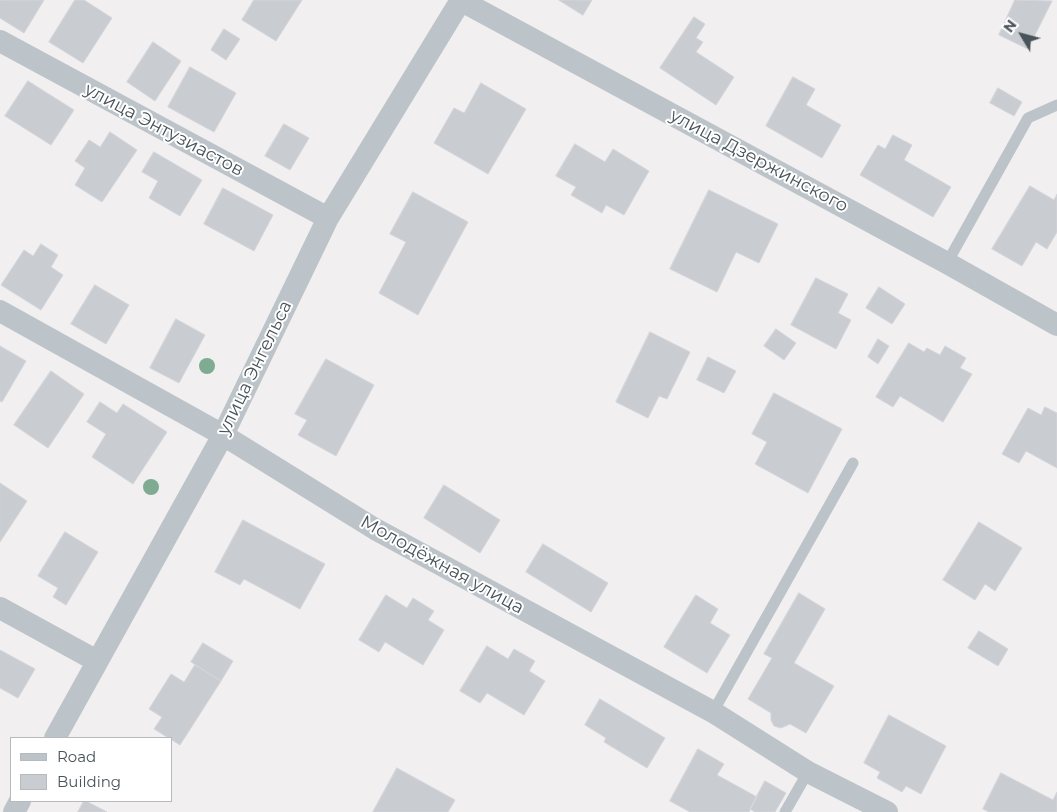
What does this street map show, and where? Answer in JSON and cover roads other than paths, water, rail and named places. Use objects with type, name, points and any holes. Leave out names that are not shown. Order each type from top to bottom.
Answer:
[{"type":"street","name":"улица Энгельса","points":[[56,737],[223,435],[328,218],[460,0]]},
{"type":"street","name":"улица Дзержинского","points":[[460,0],[947,263],[1057,325]]},
{"type":"street","name":"улица Энтузиастов","points":[[0,42],[328,218]]},
{"type":"street","name":"Молодёжная улица","points":[[0,311],[223,435],[375,529],[713,712],[808,772],[887,812]]},
{"type":"street","points":[[0,608],[97,661]]},
{"type":"lane","points":[[947,263],[1028,118],[1057,105]]},
{"type":"lane","points":[[713,712],[853,463]]},
{"type":"lane","points":[[785,812],[808,772]]}]
